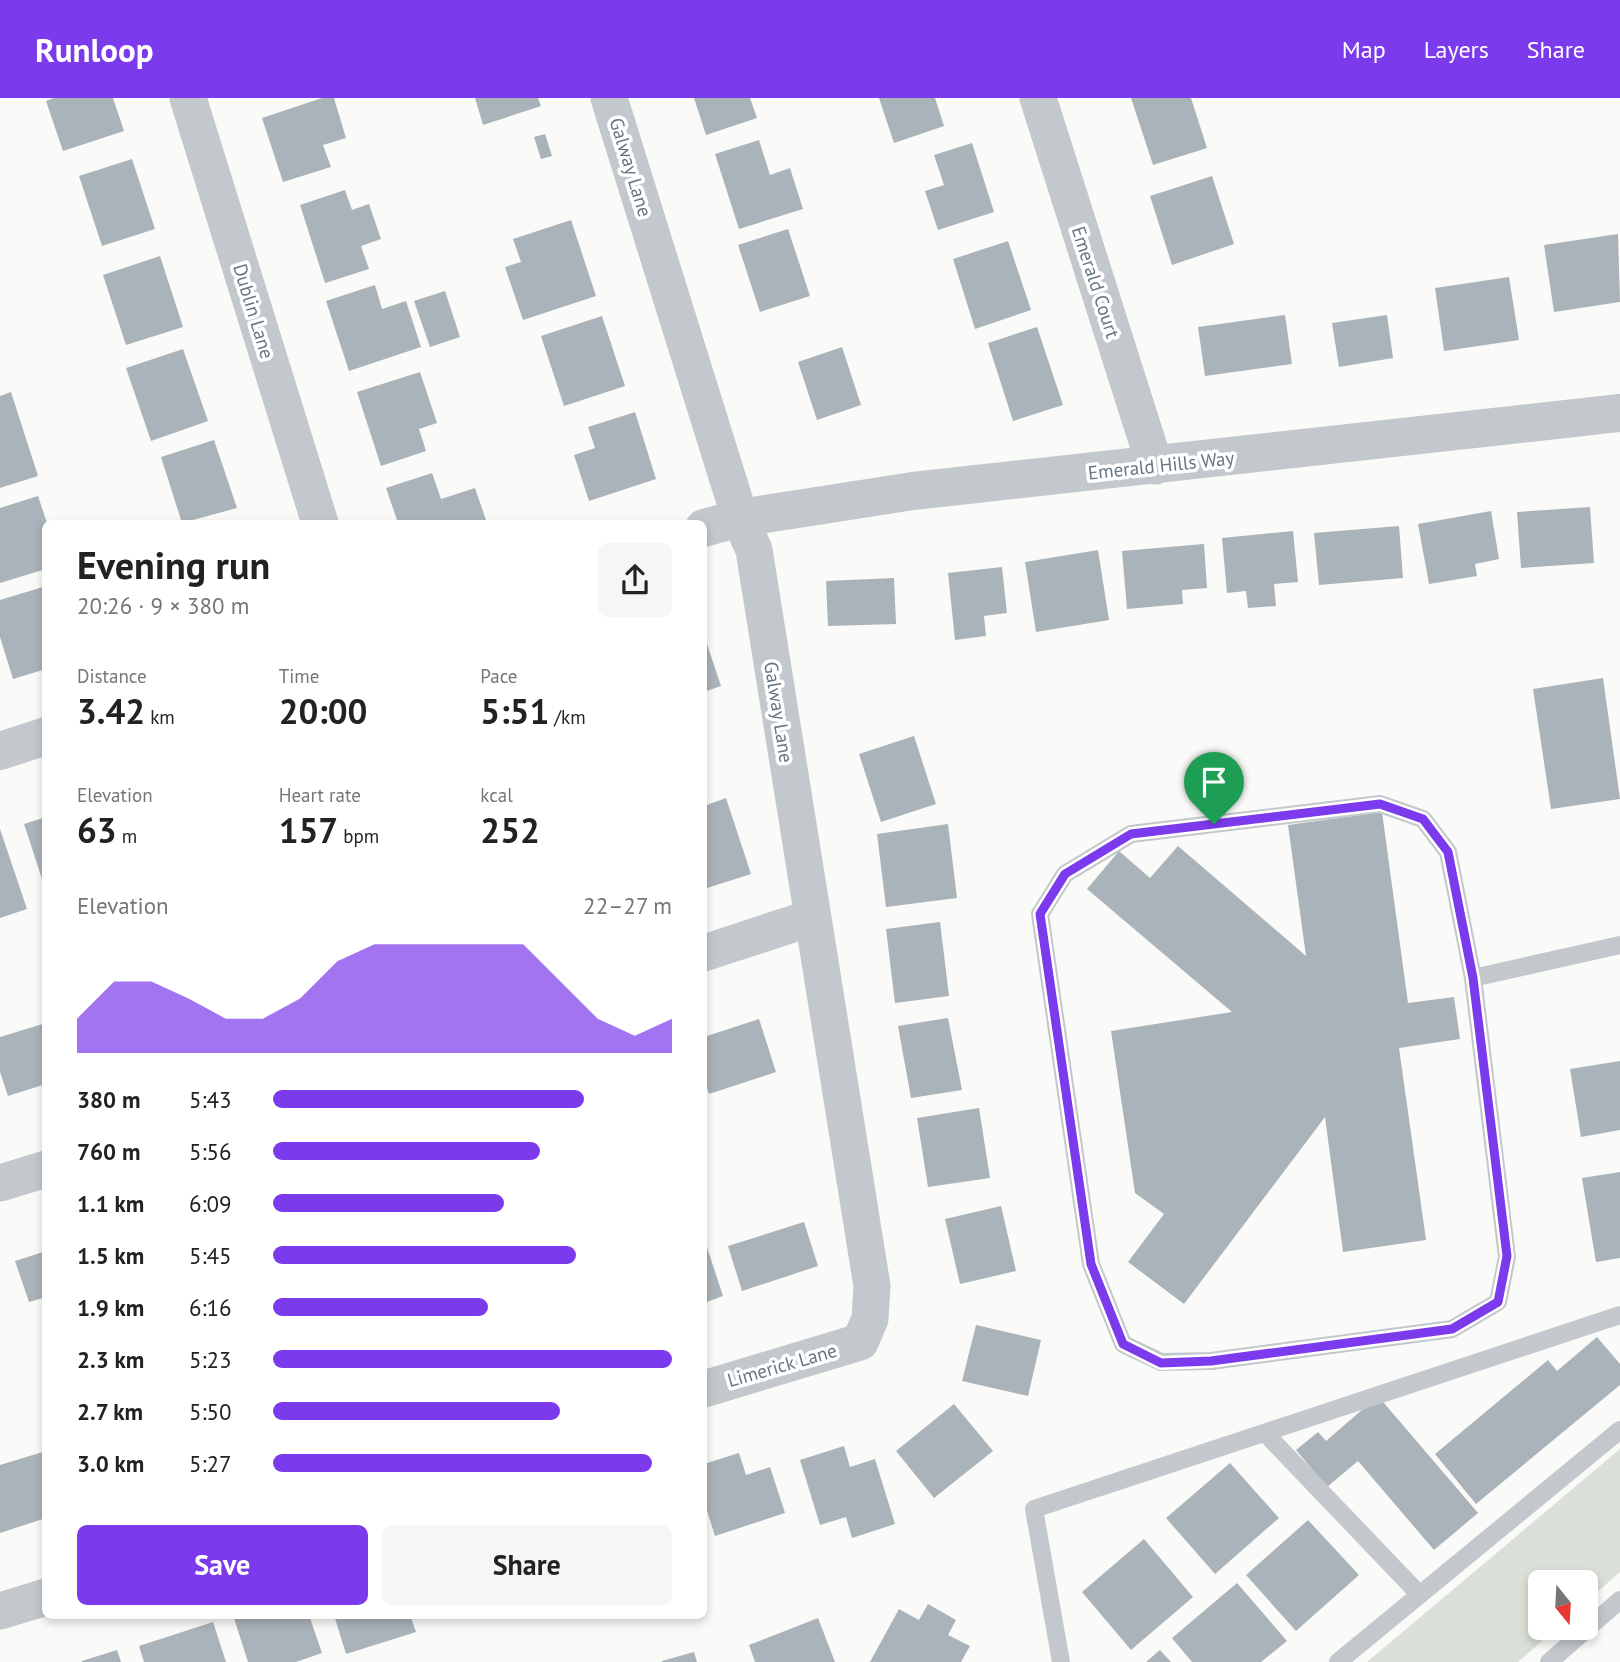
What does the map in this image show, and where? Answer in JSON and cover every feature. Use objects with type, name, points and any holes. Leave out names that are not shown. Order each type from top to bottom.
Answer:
[{"type":"street","name":"Dublin Lane","points":[[188,98],[319,520]]},
{"type":"street","name":"Galway Lane","points":[[609,98],[740,518],[754,550],[872,1286],[870,1318],[860,1342]]},
{"type":"street","name":"Emerald Court","points":[[1038,98],[1155,467]]},
{"type":"street","name":"Emerald Hills Way","points":[[707,527],[740,518],[914,491],[1155,467],[1620,413]]},
{"type":"street","points":[[0,751],[42,737]]},
{"type":"street","points":[[707,952],[811,918]]},
{"type":"street","points":[[0,1184],[42,1169]]},
{"type":"street","name":"Limerick Lane","points":[[707,1388],[860,1342]]},
{"type":"street","points":[[0,1611],[42,1598]]},
{"type":"lane","points":[[1380,804],[1423,819],[1448,852],[1473,978],[1507,1256],[1498,1302],[1452,1329],[1211,1361],[1161,1363],[1123,1344],[1091,1264],[1040,914],[1065,874],[1131,834],[1380,804]]},
{"type":"lane","points":[[1473,978],[1620,945]]},
{"type":"lane","points":[[1061,1662],[1034,1509],[1620,1315]]},
{"type":"lane","points":[[1338,1662],[1620,1430]]},
{"type":"lane","points":[[1265,1433],[1420,1595]]},
{"type":"lane","points":[[1549,1662],[1620,1600]]},
{"type":"shaded area","points":[[1620,1449],[1620,1572],[1598,1591],[1598,1570],[1528,1570],[1528,1640],[1543,1640],[1518,1662],[1367,1662]]},
{"type":"building","points":[[54,98],[113,98],[124,131],[63,151],[46,101]]},
{"type":"building","points":[[322,98],[334,98],[346,138],[323,145],[331,167],[283,182],[262,118]]},
{"type":"building","points":[[475,98],[538,98],[541,106],[483,125]]},
{"type":"building","points":[[694,98],[750,98],[757,118],[706,135]]},
{"type":"building","points":[[879,98],[935,98],[944,126],[894,143]]},
{"type":"building","points":[[1131,98],[1191,98],[1207,148],[1153,165]]},
{"type":"building","points":[[545,134],[552,156],[541,159],[534,137]]},
{"type":"building","points":[[759,140],[770,175],[790,168],[803,209],[739,229],[715,154]]},
{"type":"building","points":[[972,143],[994,212],[938,230],[925,191],[944,185],[934,155]]},
{"type":"building","points":[[132,159],[155,229],[102,246],[79,176]]},
{"type":"building","points":[[1212,176],[1234,244],[1172,265],[1150,196]]},
{"type":"building","points":[[345,190],[352,210],[369,204],[381,239],[361,246],[369,269],[325,283],[300,205]]},
{"type":"building","points":[[571,220],[596,296],[523,320],[505,267],[521,262],[513,239]]},
{"type":"building","points":[[788,229],[810,296],[760,312],[738,245]]},
{"type":"building","points":[[1618,234],[1620,302],[1554,312],[1544,245]]},
{"type":"building","points":[[1008,241],[1031,310],[975,329],[953,259]]},
{"type":"building","points":[[160,256],[183,327],[126,345],[103,275]]},
{"type":"building","points":[[1509,277],[1519,340],[1444,351],[1435,288]]},
{"type":"building","points":[[375,285],[382,309],[406,301],[421,347],[349,371],[326,301]]},
{"type":"building","points":[[445,291],[460,337],[430,347],[414,301]]},
{"type":"building","points":[[1285,315],[1292,364],[1205,376],[1198,327]]},
{"type":"building","points":[[1387,315],[1393,358],[1339,367],[1332,323]]},
{"type":"building","points":[[602,316],[625,386],[564,406],[541,336]]},
{"type":"building","points":[[1037,327],[1063,405],[1013,421],[988,343]]},
{"type":"building","points":[[842,347],[861,405],[817,420],[798,362]]},
{"type":"building","points":[[183,349],[208,421],[151,441],[126,368]]},
{"type":"building","points":[[420,372],[437,423],[419,429],[426,451],[381,466],[357,392]]},
{"type":"building","points":[[11,392],[38,476],[0,488],[0,396]]},
{"type":"building","points":[[635,412],[656,479],[589,501],[574,455],[595,448],[588,427]]},
{"type":"building","points":[[214,440],[237,508],[193,520],[181,520],[161,457]]},
{"type":"building","points":[[432,473],[441,499],[475,488],[486,520],[397,520],[386,488]]},
{"type":"building","points":[[38,496],[46,520],[42,520],[42,570],[0,583],[0,508]]},
{"type":"building","points":[[1590,507],[1594,563],[1521,568],[1517,512]]},
{"type":"building","points":[[1491,511],[1499,559],[1475,564],[1477,576],[1429,584],[1418,524]]},
{"type":"building","points":[[1399,526],[1403,578],[1319,585],[1314,533]]},
{"type":"building","points":[[1293,531],[1298,582],[1274,584],[1276,606],[1248,608],[1246,591],[1227,593],[1222,538]]},
{"type":"building","points":[[1204,544],[1207,588],[1182,590],[1183,604],[1127,609],[1122,551]]},
{"type":"building","points":[[1098,550],[1109,620],[1036,632],[1025,562]]},
{"type":"building","points":[[1002,567],[1007,613],[984,616],[986,636],[955,640],[948,573]]},
{"type":"building","points":[[894,578],[896,624],[828,626],[826,581]]},
{"type":"building","points":[[42,587],[42,670],[13,679],[0,637],[0,600]]},
{"type":"building","points":[[707,644],[721,686],[707,691]]},
{"type":"building","points":[[1603,678],[1620,799],[1551,809],[1533,689]]},
{"type":"building","points":[[914,736],[936,804],[881,822],[859,754]]},
{"type":"building","points":[[726,798],[751,874],[707,888],[707,805]]},
{"type":"building","points":[[1382,812],[1408,1003],[1454,997],[1460,1039],[1399,1048],[1426,1240],[1343,1252],[1325,1117],[1184,1304],[1128,1262],[1164,1214],[1135,1193],[1111,1031],[1232,1012],[1087,889],[1119,851],[1150,878],[1178,846],[1306,956],[1288,825]]},
{"type":"building","points":[[42,818],[42,879],[24,824]]},
{"type":"building","points":[[948,824],[957,898],[886,907],[877,834]]},
{"type":"building","points":[[0,829],[27,909],[0,918]]},
{"type":"building","points":[[940,922],[949,996],[895,1003],[886,929]]},
{"type":"building","points":[[948,1018],[962,1090],[911,1098],[898,1026]]},
{"type":"building","points":[[759,1019],[776,1072],[709,1094],[707,1036]]},
{"type":"building","points":[[42,1024],[42,1085],[8,1096],[0,1072],[0,1037]]},
{"type":"building","points":[[1620,1061],[1620,1130],[1581,1137],[1570,1069]]},
{"type":"building","points":[[979,1108],[990,1178],[928,1187],[917,1118]]},
{"type":"building","points":[[1620,1172],[1620,1258],[1596,1262],[1582,1178]]},
{"type":"building","points":[[1001,1206],[1016,1271],[960,1284],[945,1219]]},
{"type":"building","points":[[804,1222],[818,1266],[742,1291],[728,1246]]},
{"type":"building","points":[[707,1247],[723,1296],[707,1302]]},
{"type":"building","points":[[42,1252],[42,1298],[29,1302],[15,1261]]},
{"type":"building","points":[[976,1325],[1041,1340],[1028,1396],[962,1381]]},
{"type":"building","points":[[1597,1337],[1620,1364],[1620,1385],[1476,1504],[1435,1454],[1548,1360],[1557,1371]]},
{"type":"building","points":[[1378,1396],[1478,1513],[1434,1550],[1358,1461],[1327,1487],[1296,1450],[1318,1432],[1326,1441]]},
{"type":"building","points":[[954,1404],[993,1451],[934,1498],[896,1451]]},
{"type":"building","points":[[844,1446],[850,1467],[875,1459],[895,1524],[852,1538],[846,1517],[820,1525],[800,1460]]},
{"type":"building","points":[[42,1452],[42,1519],[0,1533],[0,1465]]},
{"type":"building","points":[[739,1453],[746,1475],[770,1467],[785,1513],[715,1536],[707,1511],[707,1463]]},
{"type":"building","points":[[1230,1463],[1279,1518],[1215,1574],[1166,1518]]},
{"type":"building","points":[[1308,1520],[1359,1575],[1296,1631],[1246,1575]]},
{"type":"building","points":[[1144,1539],[1193,1597],[1131,1650],[1082,1592]]},
{"type":"building","points":[[1237,1583],[1287,1641],[1261,1662],[1192,1662],[1172,1638]]},
{"type":"building","points":[[928,1604],[956,1620],[948,1635],[970,1646],[961,1662],[870,1662],[899,1609],[919,1620]]},
{"type":"building","points":[[818,1618],[835,1662],[755,1662],[749,1645]]},
{"type":"building","points":[[234,1619],[310,1619],[322,1653],[296,1662],[248,1662]]},
{"type":"building","points":[[335,1619],[411,1619],[416,1632],[346,1654]]},
{"type":"building","points":[[213,1622],[226,1662],[144,1662],[139,1646]]},
{"type":"building","points":[[117,1650],[121,1662],[82,1662],[82,1661]]},
{"type":"building","points":[[1160,1650],[1171,1662],[1146,1662]]},
{"type":"building","points":[[694,1652],[697,1662],[662,1662],[662,1661]]},
{"type":"route","points":[[1380,804],[1423,819],[1448,852],[1473,978],[1507,1256],[1498,1302],[1452,1329],[1211,1361],[1161,1363],[1123,1344],[1091,1264],[1040,914],[1065,874],[1131,834],[1214,824],[1380,804]]}]
